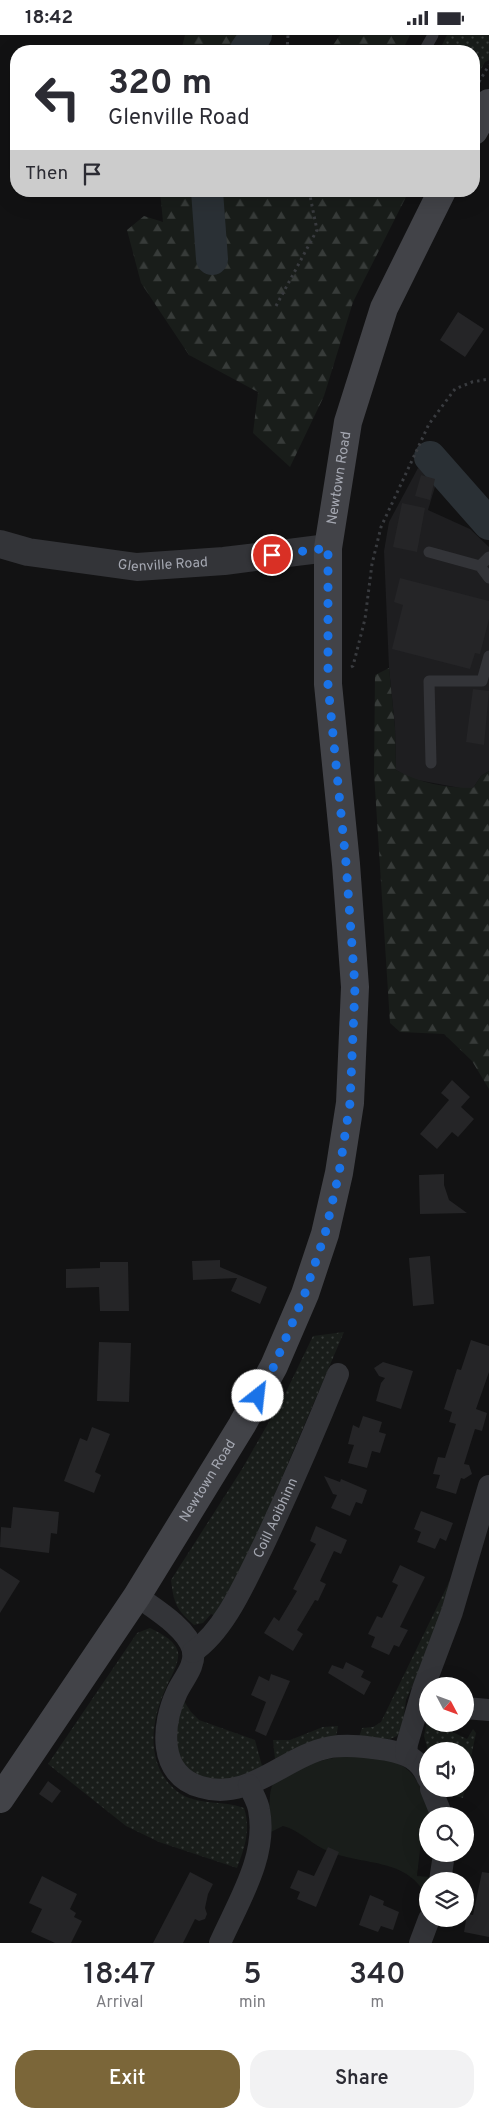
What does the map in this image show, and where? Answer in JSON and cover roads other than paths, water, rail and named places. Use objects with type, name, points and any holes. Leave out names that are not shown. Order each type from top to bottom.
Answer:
[{"type":"main road","points":[[480,106],[483,94]]},
{"type":"main road","name":"Newtown Road","points":[[0,1799],[137,1596],[242,1425],[274,1366],[305,1293],[325,1234],[339,1173],[350,1103],[355,987],[346,863],[328,685],[328,548],[348,422],[384,308],[439,197]]},
{"type":"street","name":"Glenville Road","points":[[0,544],[28,552],[137,567],[224,561],[328,548]]},
{"type":"street","name":"Coill Aoibhinn","points":[[193,1652],[204,1645],[220,1625],[248,1577],[290,1489],[338,1374]]},
{"type":"street","points":[[430,1677],[452,1612],[489,1486]]},
{"type":"street","points":[[137,1596],[168,1617],[189,1639],[193,1652],[192,1665],[177,1692],[169,1715],[166,1733],[167,1753],[175,1770],[198,1787],[213,1790],[249,1785],[301,1757],[331,1747],[365,1746],[406,1754],[419,1765]]},
{"type":"street","points":[[406,1754],[407,1744],[419,1708]]},
{"type":"street","points":[[474,1709],[489,1710]]},
{"type":"street","points":[[220,1943],[257,1858],[262,1831],[259,1809],[249,1785]]},
{"type":"street","points":[[420,1943],[426,1927]]},
{"type":"lane","points":[[429,552],[485,562],[489,578]]},
{"type":"lane","points":[[431,763],[429,681],[482,681],[489,656]]},
{"type":"waterway","points":[[249,45],[256,35]]},
{"type":"waterway","points":[[207,197],[212,259]]},
{"type":"waterway","points":[[430,457],[489,524]]}]
